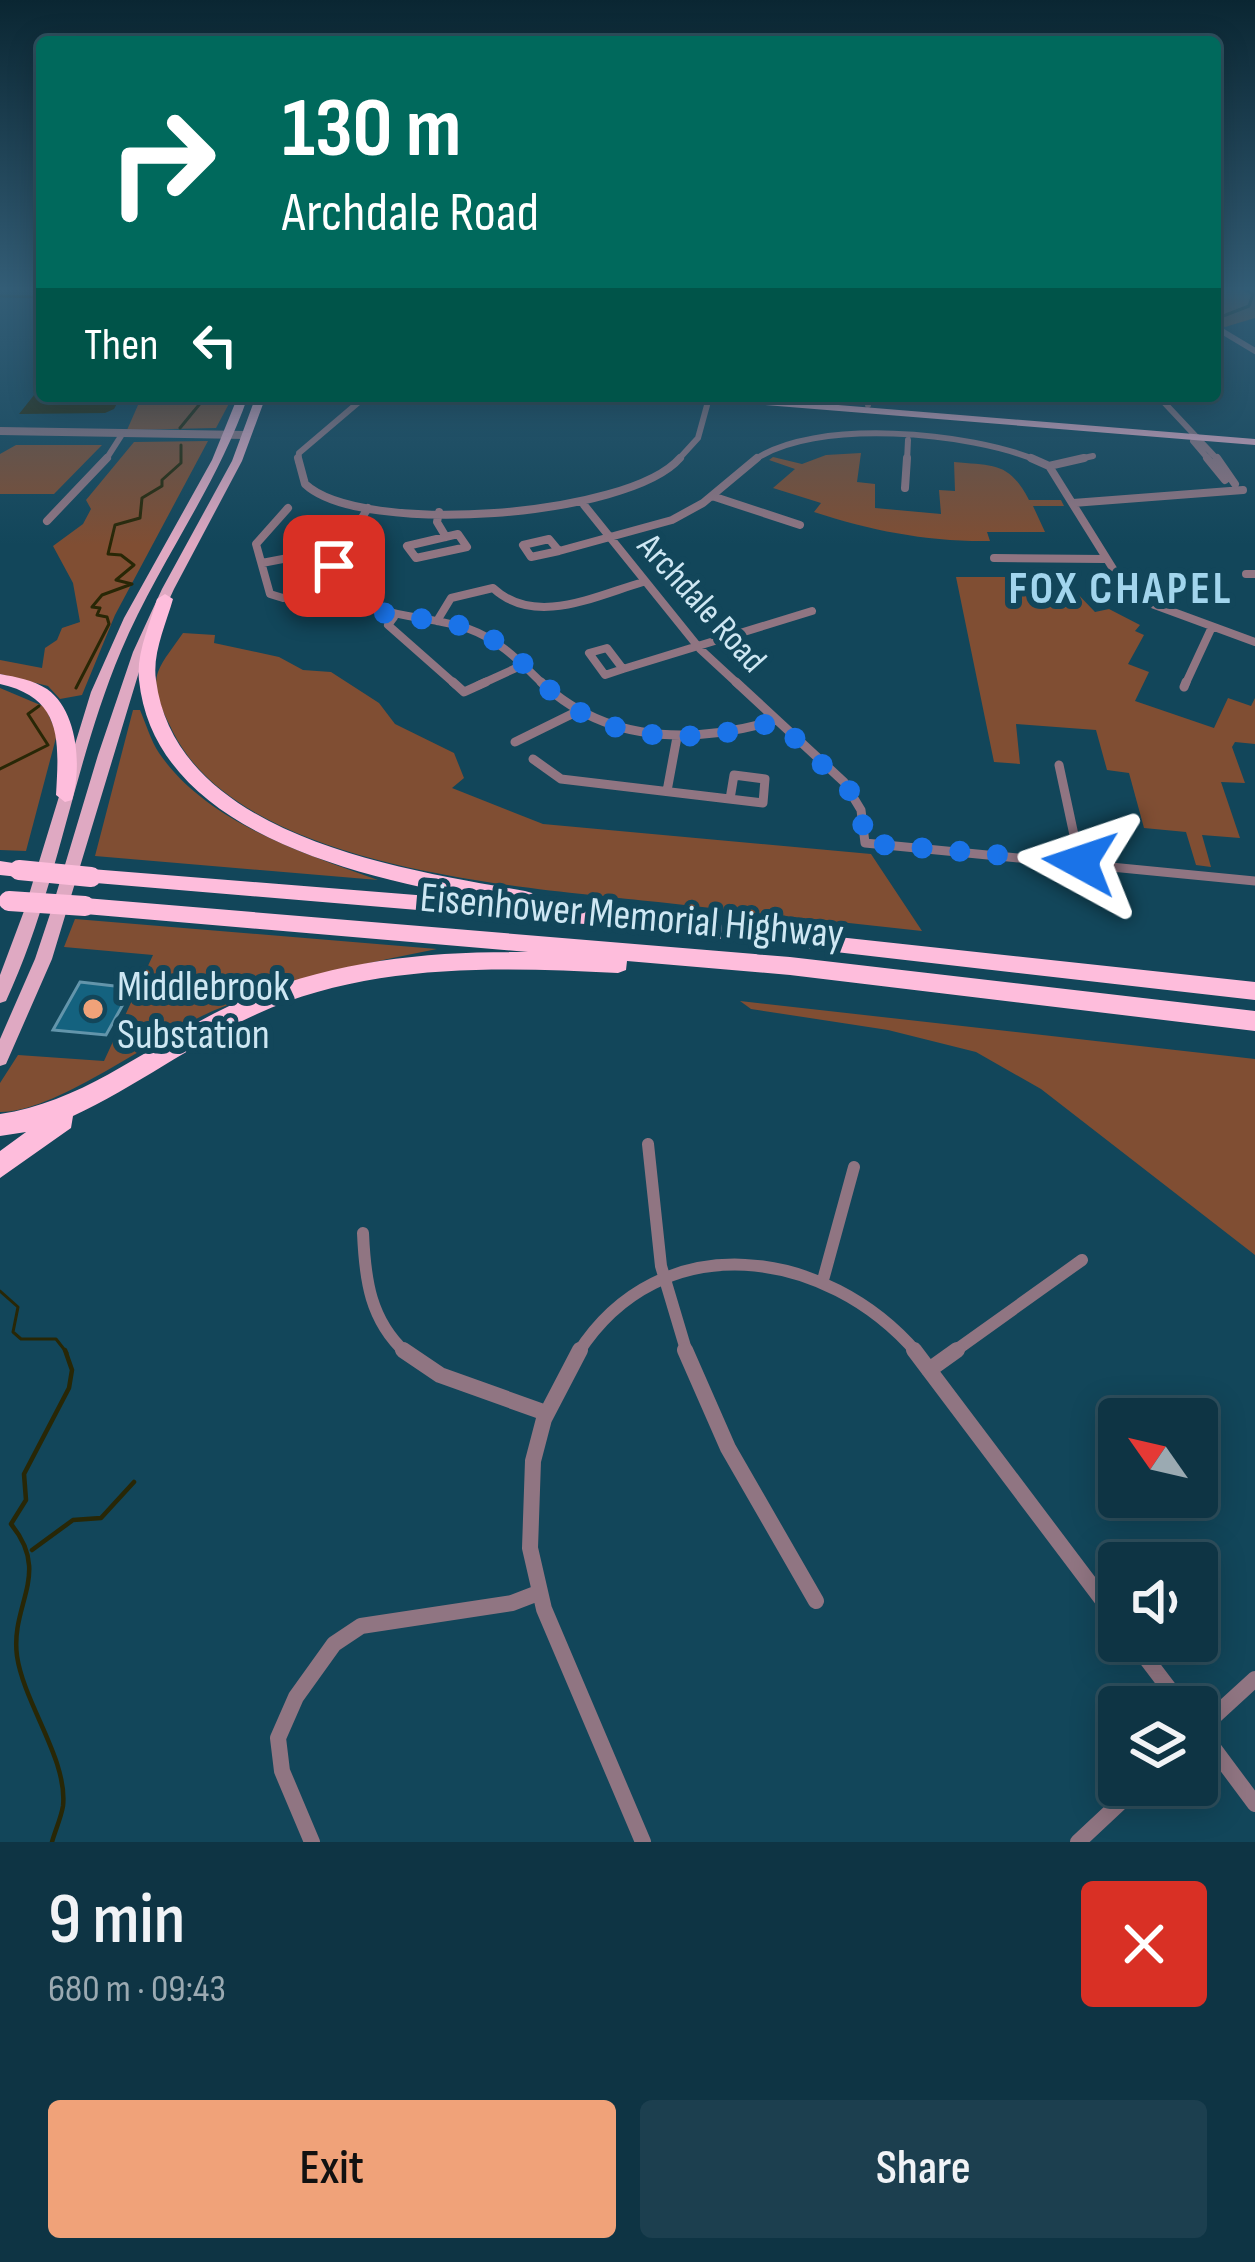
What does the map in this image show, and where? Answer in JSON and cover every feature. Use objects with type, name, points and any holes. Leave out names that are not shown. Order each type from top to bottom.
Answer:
[{"type":"highway","points":[[165,599],[147,676],[159,728],[176,758],[202,785],[244,815],[372,868],[661,924]]},
{"type":"highway","points":[[0,680],[31,687],[57,711],[67,738],[65,795]]},
{"type":"highway","points":[[9,869],[661,924],[1255,991]]},
{"type":"highway","name":"Eisenhower Memorial Highway","points":[[5,901],[865,976],[1255,1021]]},
{"type":"highway","points":[[0,1125],[48,1117],[249,1007],[298,989],[393,966],[444,961],[600,963],[865,976]]},
{"type":"highway","points":[[0,1166],[149,1061]]},
{"type":"main road","points":[[0,996],[21,950],[65,795],[116,646],[240,402]]},
{"type":"main road","points":[[0,1058],[33,995],[53,941],[128,681],[259,402]]},
{"type":"main road","points":[[823,402],[1255,439]]},
{"type":"street","points":[[359,402],[304,446],[297,461],[304,484],[322,497],[368,508],[511,514],[584,506],[639,484],[672,464],[699,437],[708,402]]},
{"type":"street","points":[[1164,402],[1193,434],[1209,465],[1255,498]]},
{"type":"street","points":[[864,435],[868,404]]},
{"type":"street","points":[[0,431],[246,435]]},
{"type":"street","points":[[559,550],[675,518],[781,445],[821,435],[1010,450],[1049,466],[1093,457]]},
{"type":"street","points":[[46,520],[106,460],[121,436]]},
{"type":"street","points":[[905,488],[908,440]]},
{"type":"street","points":[[1049,466],[1135,601],[1255,643]]},
{"type":"street","points":[[1073,502],[1205,496],[1239,487]]},
{"type":"street","points":[[712,496],[800,525]]},
{"type":"street","name":"Archdale Road","points":[[584,506],[700,649],[854,795],[865,843],[1080,862]]},
{"type":"street","points":[[288,508],[257,539],[272,596],[284,598],[337,586]]},
{"type":"street","points":[[368,508],[334,566],[337,586],[365,609],[477,632],[527,662],[578,711],[614,726],[677,737],[712,737],[777,721]]},
{"type":"street","points":[[439,512],[437,522],[446,536]]},
{"type":"street","points":[[458,534],[466,547],[416,558],[407,546],[446,536],[458,534]]},
{"type":"street","points":[[262,563],[314,553],[340,554]]},
{"type":"street","points":[[994,558],[1104,559]]},
{"type":"street","points":[[437,621],[451,598],[493,588],[503,601],[534,609],[643,582]]},
{"type":"street","points":[[624,670],[812,610]]},
{"type":"street","points":[[394,616],[388,625],[464,692],[527,662]]},
{"type":"street","points":[[1184,687],[1211,629]]},
{"type":"street","points":[[515,742],[578,711]]},
{"type":"street","points":[[667,791],[677,737]]},
{"type":"street","points":[[533,759],[561,779],[730,799]]},
{"type":"street","points":[[1059,765],[1080,862],[1255,881]]},
{"type":"street","points":[[648,1144],[663,1279],[685,1353],[715,1427],[817,1601]]},
{"type":"street","points":[[823,1280],[854,1167]]},
{"type":"street","points":[[362,1233],[367,1294],[377,1322],[403,1354],[436,1375],[546,1413]]},
{"type":"street","points":[[929,1370],[1082,1260]]},
{"type":"street","points":[[643,1842],[538,1593],[527,1528],[532,1467],[546,1413],[566,1370],[596,1328],[663,1279],[692,1271],[763,1265],[823,1280],[880,1316],[929,1370],[1098,1594]]},
{"type":"street","points":[[312,1842],[278,1759],[275,1737],[284,1712],[329,1648],[345,1632],[361,1625],[512,1603],[538,1593]]},
{"type":"street","points":[[1149,1662],[1167,1686]]},
{"type":"street","points":[[1218,1711],[1255,1679]]},
{"type":"street","points":[[1218,1755],[1255,1804]]},
{"type":"street","points":[[1078,1842],[1117,1806]]},
{"type":"shaded area","points":[[36,393],[36,402],[118,402],[105,413],[19,414]]},
{"type":"shaded area","points":[[139,402],[230,402],[216,428],[127,430]]},
{"type":"shaded area","points":[[208,441],[115,615],[82,695],[60,699],[48,686],[0,674],[0,660],[42,668],[45,648],[57,640],[62,628],[80,622],[73,583],[53,546],[83,524],[91,509],[86,500],[134,442]]},
{"type":"shaded area","points":[[16,445],[102,445],[54,494],[0,494],[0,454]]},
{"type":"shaded area","points":[[861,453],[857,482],[875,484],[875,508],[941,514],[939,490],[955,491],[954,462],[999,468],[1015,479],[1029,500],[1061,500],[1064,506],[1033,506],[1045,532],[987,532],[990,541],[945,540],[836,519],[814,512],[821,503],[773,488],[795,469],[769,460],[773,457],[802,464],[826,455]]},
{"type":"shaded area","points":[[956,577],[1007,577],[1013,589],[1073,589],[1095,612],[1109,609],[1140,625],[1135,631],[1144,635],[1128,664],[1149,672],[1135,701],[1214,728],[1228,698],[1251,706],[1255,698],[1255,744],[1235,742],[1232,747],[1245,783],[1221,782],[1240,838],[1202,835],[1211,867],[1196,865],[1186,832],[1144,828],[1129,773],[1107,770],[1096,730],[1016,724],[1020,764],[994,762]]},
{"type":"shaded area","points":[[183,633],[215,635],[214,643],[279,657],[303,670],[331,672],[379,703],[395,724],[454,753],[464,778],[452,788],[543,824],[871,854],[922,931],[535,889],[391,863],[321,842],[259,815],[208,778],[173,732],[156,679]]},
{"type":"shaded area","points":[[0,688],[45,707],[57,734],[26,851],[0,850]]},
{"type":"shaded area","points":[[133,710],[140,710],[159,753],[203,799],[258,833],[378,880],[95,856]]},
{"type":"shaded area","points":[[75,919],[437,949],[324,974],[242,999],[192,1021],[49,1100],[0,1112],[0,1083],[18,1055],[104,1061],[153,955],[64,947]]},
{"type":"shaded area","points":[[740,1001],[1255,1059],[1255,1255],[1041,1089],[976,1052],[888,1030],[751,1009]]},
{"type":"building","name":"Middlebrook Substation","points":[[80,982],[132,988],[106,1035],[53,1030]]},
{"type":"waterway","points":[[180,428],[201,402]]},
{"type":"waterway","points":[[76,688],[109,624],[107,617],[97,615],[100,608],[92,607],[102,595],[132,584],[116,580],[134,565],[121,555],[108,554],[115,525],[140,518],[142,498],[162,486],[162,480],[181,463],[181,445]]},
{"type":"waterway","points":[[0,769],[48,745],[28,714],[39,706]]},
{"type":"waterway","points":[[0,1291],[18,1307],[13,1332],[21,1339],[56,1339],[65,1351]]},
{"type":"waterway","points":[[52,1842],[63,1788],[17,1656],[16,1637],[29,1574],[23,1542],[11,1524],[26,1500],[24,1474],[69,1388],[72,1370],[65,1351]]},
{"type":"waterway","points":[[32,1550],[73,1520],[101,1518],[134,1482]]},
{"type":"place","name":"Middlebrook Substation","points":[[93,1009]]},
{"type":"district","name":"FOX CHAPEL","points":[[1121,587]]},
{"type":"route","points":[[334,566],[337,586],[365,609],[458,624],[505,645],[561,700],[596,720],[677,737],[712,737],[777,721],[854,795],[865,843],[1080,862]]}]
